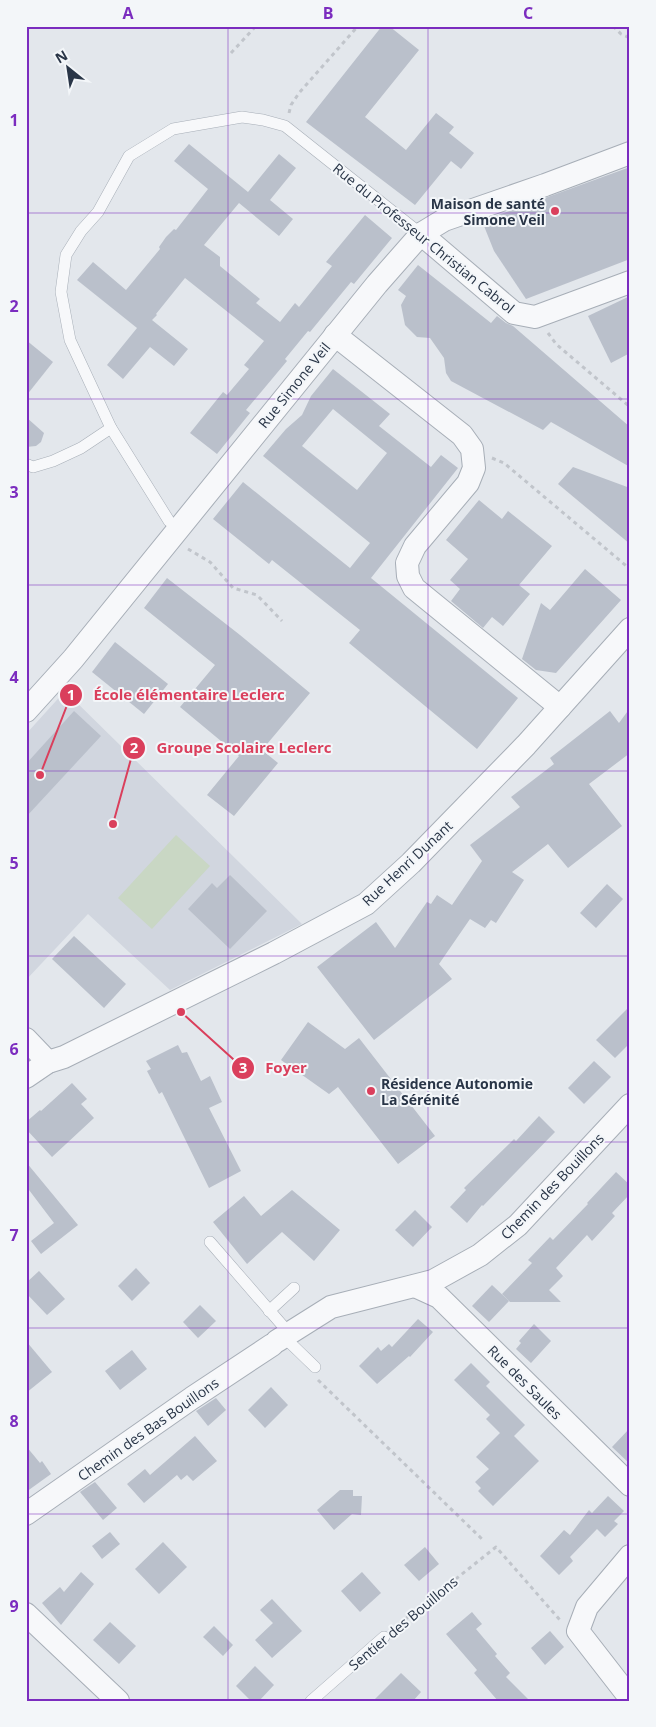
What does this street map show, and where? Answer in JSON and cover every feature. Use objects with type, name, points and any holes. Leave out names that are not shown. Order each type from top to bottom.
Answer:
[{"type":"street","name":"Rue Simone Veil","points":[[26,711],[74,659],[334,335],[421,234],[444,220],[630,153]]},
{"type":"street","name":"Rue du Professeur Christian Cabrol","points":[[421,234],[514,313],[535,316]]},
{"type":"street","points":[[535,316],[630,282]]},
{"type":"street","points":[[334,335],[462,435],[472,448],[474,468],[468,484],[415,546],[407,563],[408,576],[414,588],[560,707]]},
{"type":"street","name":"Rue Henri Dunant","points":[[26,1077],[48,1062],[64,1058],[274,953],[366,904],[412,863],[526,745],[630,629]]},
{"type":"street","points":[[26,1039],[48,1062]]},
{"type":"street","name":"Chemin des Bouillons","points":[[280,1339],[331,1307],[433,1280],[480,1256],[518,1225],[630,1105]]},
{"type":"street","name":"Rue des Saules","points":[[415,1286],[439,1297],[630,1485]]},
{"type":"street","name":"Chemin des Bas Bouillons","points":[[26,1514],[280,1339]]},
{"type":"street","points":[[630,1556],[588,1607],[578,1631],[630,1698]]},
{"type":"street","points":[[26,1614],[118,1701]]},
{"type":"lane","points":[[175,533],[111,428],[70,340],[61,292],[66,255],[81,231],[98,212],[129,156],[173,129],[242,117],[285,126]]},
{"type":"lane","name":"Rue du Professeur Christian Cabrol","points":[[285,126],[421,234]]},
{"type":"lane","points":[[26,464],[34,467],[53,461],[81,448],[111,428]]},
{"type":"lane","points":[[210,1242],[269,1311],[280,1339],[315,1367]]},
{"type":"lane","points":[[269,1311],[294,1288]]},
{"type":"lane","name":"Sentier des Bouillons","points":[[311,1701],[384,1637]]},
{"type":"path","points":[[231,53],[256,26]]},
{"type":"path","points":[[285,126],[291,105],[299,93],[358,26]]},
{"type":"path","points":[[613,26],[621,34],[630,38]]},
{"type":"path","points":[[535,316],[556,344],[630,407]]},
{"type":"path","points":[[472,448],[504,463],[630,568]]},
{"type":"path","points":[[175,533],[210,562],[233,588],[257,595],[282,621]]},
{"type":"path","points":[[318,1380],[483,1540]]},
{"type":"path","name":"Sentier des Bouillons","points":[[384,1637],[496,1547],[565,1626],[578,1631]]},
{"type":"shaded area","points":[[65,691],[302,924],[170,990],[88,914],[26,980],[26,734]]},
{"type":"green space","points":[[176,835],[210,866],[152,929],[118,898]]},
{"type":"building","points":[[382,26],[389,26],[419,50],[365,117],[406,150],[436,113],[454,127],[449,133],[474,153],[461,169],[451,161],[415,205],[306,122]]},
{"type":"building","points":[[189,144],[248,192],[279,154],[296,168],[270,200],[293,219],[279,236],[239,203],[204,245],[220,257],[220,266],[260,299],[256,303],[280,322],[295,303],[299,307],[332,266],[326,262],[365,215],[392,238],[354,284],[351,282],[285,359],[287,361],[246,410],[250,413],[217,454],[190,433],[223,392],[227,395],[249,369],[244,365],[264,341],[185,278],[152,320],[188,349],[174,366],[150,347],[123,379],[107,365],[137,328],[77,280],[93,262],[126,290],[160,249],[159,247],[166,237],[174,229],[176,230],[208,189],[174,161]]},
{"type":"building","points":[[630,167],[630,259],[526,299],[494,251],[482,221]]},
{"type":"building","points":[[418,265],[491,323],[497,316],[513,326],[630,427],[630,467],[551,422],[543,430],[451,381],[446,373],[444,358],[430,338],[417,337],[405,325],[401,305],[406,296],[398,290]]},
{"type":"building","points":[[630,296],[630,353],[611,363],[588,316]]},
{"type":"building","points":[[26,340],[53,362],[26,396]]},
{"type":"building","points":[[333,369],[390,414],[379,426],[431,467],[441,455],[458,468],[371,578],[518,698],[477,749],[349,643],[360,630],[272,560],[269,564],[213,519],[243,482],[350,568],[370,543],[263,456],[286,429],[302,415],[311,396]],"holes":[[[333,409],[387,453],[357,490],[302,446]]]},
{"type":"building","points":[[26,417],[44,433],[41,442],[36,446],[26,447]]},
{"type":"building","points":[[573,467],[630,488],[630,544],[558,484]]},
{"type":"building","points":[[479,500],[502,519],[508,511],[552,546],[519,585],[530,594],[503,626],[492,617],[483,628],[451,601],[460,589],[450,580],[468,559],[446,540]]},
{"type":"building","points":[[585,569],[621,600],[556,673],[536,670],[522,659],[541,603],[550,610]]},
{"type":"building","points":[[167,578],[310,693],[262,750],[278,763],[234,816],[207,795],[239,756],[180,707],[215,665],[144,608]]},
{"type":"building","points":[[115,642],[168,684],[144,714],[92,672]]},
{"type":"building","points":[[630,708],[630,753],[589,784],[622,826],[568,868],[548,844],[512,872],[524,880],[496,923],[491,920],[485,928],[470,919],[439,964],[452,979],[374,1040],[317,967],[376,922],[395,948],[427,902],[431,904],[437,895],[452,905],[482,861],[470,845],[520,807],[511,797],[554,764],[550,758],[610,711],[619,723]]},
{"type":"building","points":[[74,711],[101,736],[26,817],[26,764]]},
{"type":"building","points":[[230,875],[267,911],[230,949],[188,909],[212,883],[217,888]]},
{"type":"building","points":[[607,884],[623,899],[596,928],[580,913]]},
{"type":"building","points":[[74,936],[126,984],[104,1008],[52,959]]},
{"type":"building","points":[[630,1006],[630,1043],[615,1058],[596,1040]]},
{"type":"building","name":"Résidence Autonomie La Sérénité","points":[[308,1022],[345,1049],[359,1038],[435,1136],[398,1164],[338,1087],[329,1094],[281,1060]]},
{"type":"building","points":[[178,1045],[182,1053],[187,1052],[201,1081],[210,1076],[222,1102],[209,1108],[241,1171],[209,1188],[162,1092],[159,1094],[147,1071],[151,1069],[146,1061]]},
{"type":"building","points":[[594,1061],[611,1077],[584,1104],[568,1088]]},
{"type":"building","points":[[72,1083],[87,1099],[81,1104],[94,1118],[52,1157],[26,1129],[26,1122]]},
{"type":"building","points":[[539,1116],[555,1132],[482,1205],[467,1223],[450,1207],[466,1190],[464,1188],[514,1139],[516,1141]]},
{"type":"building","points":[[26,1162],[78,1225],[41,1254],[31,1241],[54,1223],[26,1186]]},
{"type":"building","points":[[616,1172],[630,1185],[630,1194],[612,1213],[615,1216],[592,1241],[587,1235],[556,1268],[563,1276],[549,1290],[561,1302],[510,1302],[502,1294],[532,1263],[528,1260],[550,1237],[553,1240]]},
{"type":"building","points":[[292,1190],[340,1230],[314,1261],[282,1232],[247,1264],[213,1222],[244,1196],[261,1216]]},
{"type":"building","points":[[415,1210],[432,1227],[413,1247],[395,1230]]},
{"type":"building","points":[[136,1268],[150,1283],[132,1301],[118,1286]]},
{"type":"building","points":[[39,1271],[65,1299],[47,1315],[26,1293],[26,1283]]},
{"type":"building","points":[[492,1285],[509,1301],[489,1322],[472,1306]]},
{"type":"building","points":[[200,1305],[216,1321],[198,1338],[183,1322]]},
{"type":"building","points":[[418,1319],[433,1332],[410,1357],[377,1384],[359,1366],[378,1347],[381,1351],[389,1344],[392,1347]]},
{"type":"building","points":[[534,1324],[551,1341],[531,1363],[516,1349],[521,1343],[519,1341]]},
{"type":"building","points":[[26,1341],[52,1372],[26,1393]]},
{"type":"building","points":[[132,1350],[147,1369],[120,1390],[105,1371]]},
{"type":"building","points":[[471,1363],[490,1382],[486,1386],[525,1425],[514,1436],[539,1461],[493,1506],[478,1491],[481,1488],[475,1482],[489,1469],[476,1457],[500,1433],[486,1419],[490,1415],[454,1380]]},
{"type":"building","points":[[271,1387],[288,1405],[265,1428],[248,1410]]},
{"type":"building","points":[[216,1398],[226,1410],[208,1426],[196,1411]]},
{"type":"building","points":[[630,1428],[630,1464],[612,1447]]},
{"type":"building","points":[[195,1436],[217,1461],[193,1481],[187,1475],[181,1480],[177,1475],[144,1503],[127,1484],[145,1469],[150,1475]]},
{"type":"building","points":[[26,1446],[40,1463],[42,1461],[51,1474],[26,1492]]},
{"type":"building","points":[[95,1482],[117,1508],[103,1520],[80,1492]]},
{"type":"building","points":[[340,1490],[353,1490],[353,1496],[362,1496],[361,1515],[352,1514],[334,1530],[317,1510]]},
{"type":"building","points":[[608,1496],[624,1511],[614,1521],[618,1524],[605,1537],[597,1529],[570,1557],[573,1561],[559,1575],[540,1556],[564,1530],[570,1535],[589,1510],[592,1513]]},
{"type":"building","points":[[110,1532],[120,1544],[102,1559],[92,1546]]},
{"type":"building","points":[[163,1542],[187,1567],[159,1594],[135,1569]]},
{"type":"building","points":[[425,1547],[439,1564],[419,1581],[404,1565]]},
{"type":"building","points":[[81,1572],[94,1584],[61,1625],[42,1603],[60,1587],[64,1592]]},
{"type":"building","points":[[362,1572],[381,1593],[360,1612],[341,1591]]},
{"type":"building","points":[[272,1599],[302,1631],[272,1658],[255,1640],[273,1623],[260,1610]]},
{"type":"building","points":[[472,1612],[482,1624],[476,1629],[510,1673],[506,1677],[530,1701],[498,1701],[474,1673],[477,1670],[446,1634]]},
{"type":"building","points":[[110,1622],[136,1646],[119,1664],[93,1640]]},
{"type":"building","points":[[214,1626],[233,1645],[223,1656],[203,1637]]},
{"type":"building","points":[[550,1631],[564,1647],[545,1665],[531,1648]]},
{"type":"building","points":[[255,1666],[274,1685],[259,1701],[251,1701],[236,1686]]},
{"type":"building","points":[[401,1673],[421,1692],[413,1701],[373,1701]]},
{"type":"place","name":"Maison de santé Simone Veil","points":[[555,211]]},
{"type":"place","name":"École élémentaire Leclerc","points":[[40,775]]},
{"type":"place","name":"Groupe Scolaire Leclerc","points":[[113,824]]},
{"type":"place","name":"Foyer","points":[[181,1012]]},
{"type":"place","name":"Résidence Autonomie La Sérénité","points":[[371,1091]]}]
